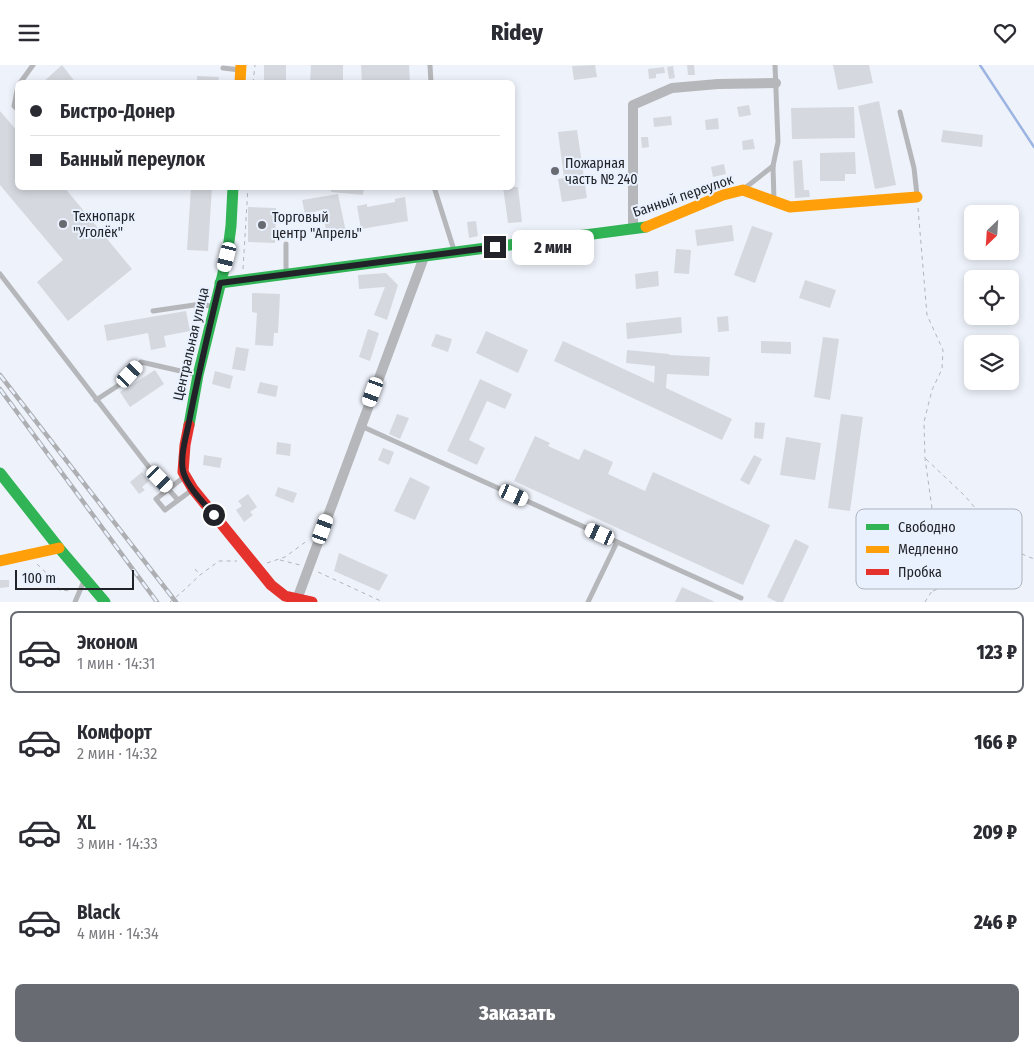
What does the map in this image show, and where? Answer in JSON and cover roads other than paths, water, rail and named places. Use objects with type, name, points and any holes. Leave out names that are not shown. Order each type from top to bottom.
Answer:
[{"type":"street","points":[[240,67],[240,80]]},
{"type":"street","points":[[633,229],[633,105],[672,88],[718,84],[776,83]]},
{"type":"street","name":"Центральная улица","points":[[185,477],[182,467],[198,375],[230,241],[233,190]]},
{"type":"street","name":"Банный переулок","points":[[220,283],[647,227],[723,195],[742,190],[790,207],[917,197]]},
{"type":"street","points":[[290,599],[308,568],[424,257]]},
{"type":"street","points":[[0,473],[59,548],[105,602]]},
{"type":"street","points":[[185,477],[271,585],[290,599],[312,602]]},
{"type":"street","points":[[0,561],[59,548]]},
{"type":"lane","points":[[22,80],[33,65]]},
{"type":"lane","points":[[430,65],[431,80]]},
{"type":"lane","points":[[774,201],[773,167],[778,143],[775,65]]},
{"type":"lane","points":[[223,69],[240,67]]},
{"type":"lane","points":[[900,112],[914,168],[917,197]]},
{"type":"lane","points":[[742,190],[773,167]]},
{"type":"lane","points":[[435,190],[455,253]]},
{"type":"lane","points":[[286,244],[286,275]]},
{"type":"lane","points":[[0,274],[151,470],[178,500]]},
{"type":"lane","points":[[153,311],[201,304],[214,307]]},
{"type":"lane","points":[[96,400],[119,385],[141,362],[198,375]]},
{"type":"lane","points":[[361,426],[741,598]]},
{"type":"lane","points":[[185,477],[156,499],[165,510],[193,489]]},
{"type":"lane","points":[[588,602],[617,542]]},
{"type":"lane","points":[[75,602],[85,578]]},
{"type":"waterway","points":[[980,65],[1034,147]]},
{"type":"railway","points":[[0,375],[176,602]]},
{"type":"railway","points":[[0,389],[157,602]]},
{"type":"place","name":"Пожарная часть № 240","points":[[555,171]]},
{"type":"place","name":"Технопарк \"Уголёк\"","points":[[63,224]]},
{"type":"place","name":"Торговый центр \"Апрель\"","points":[[262,225]]}]
